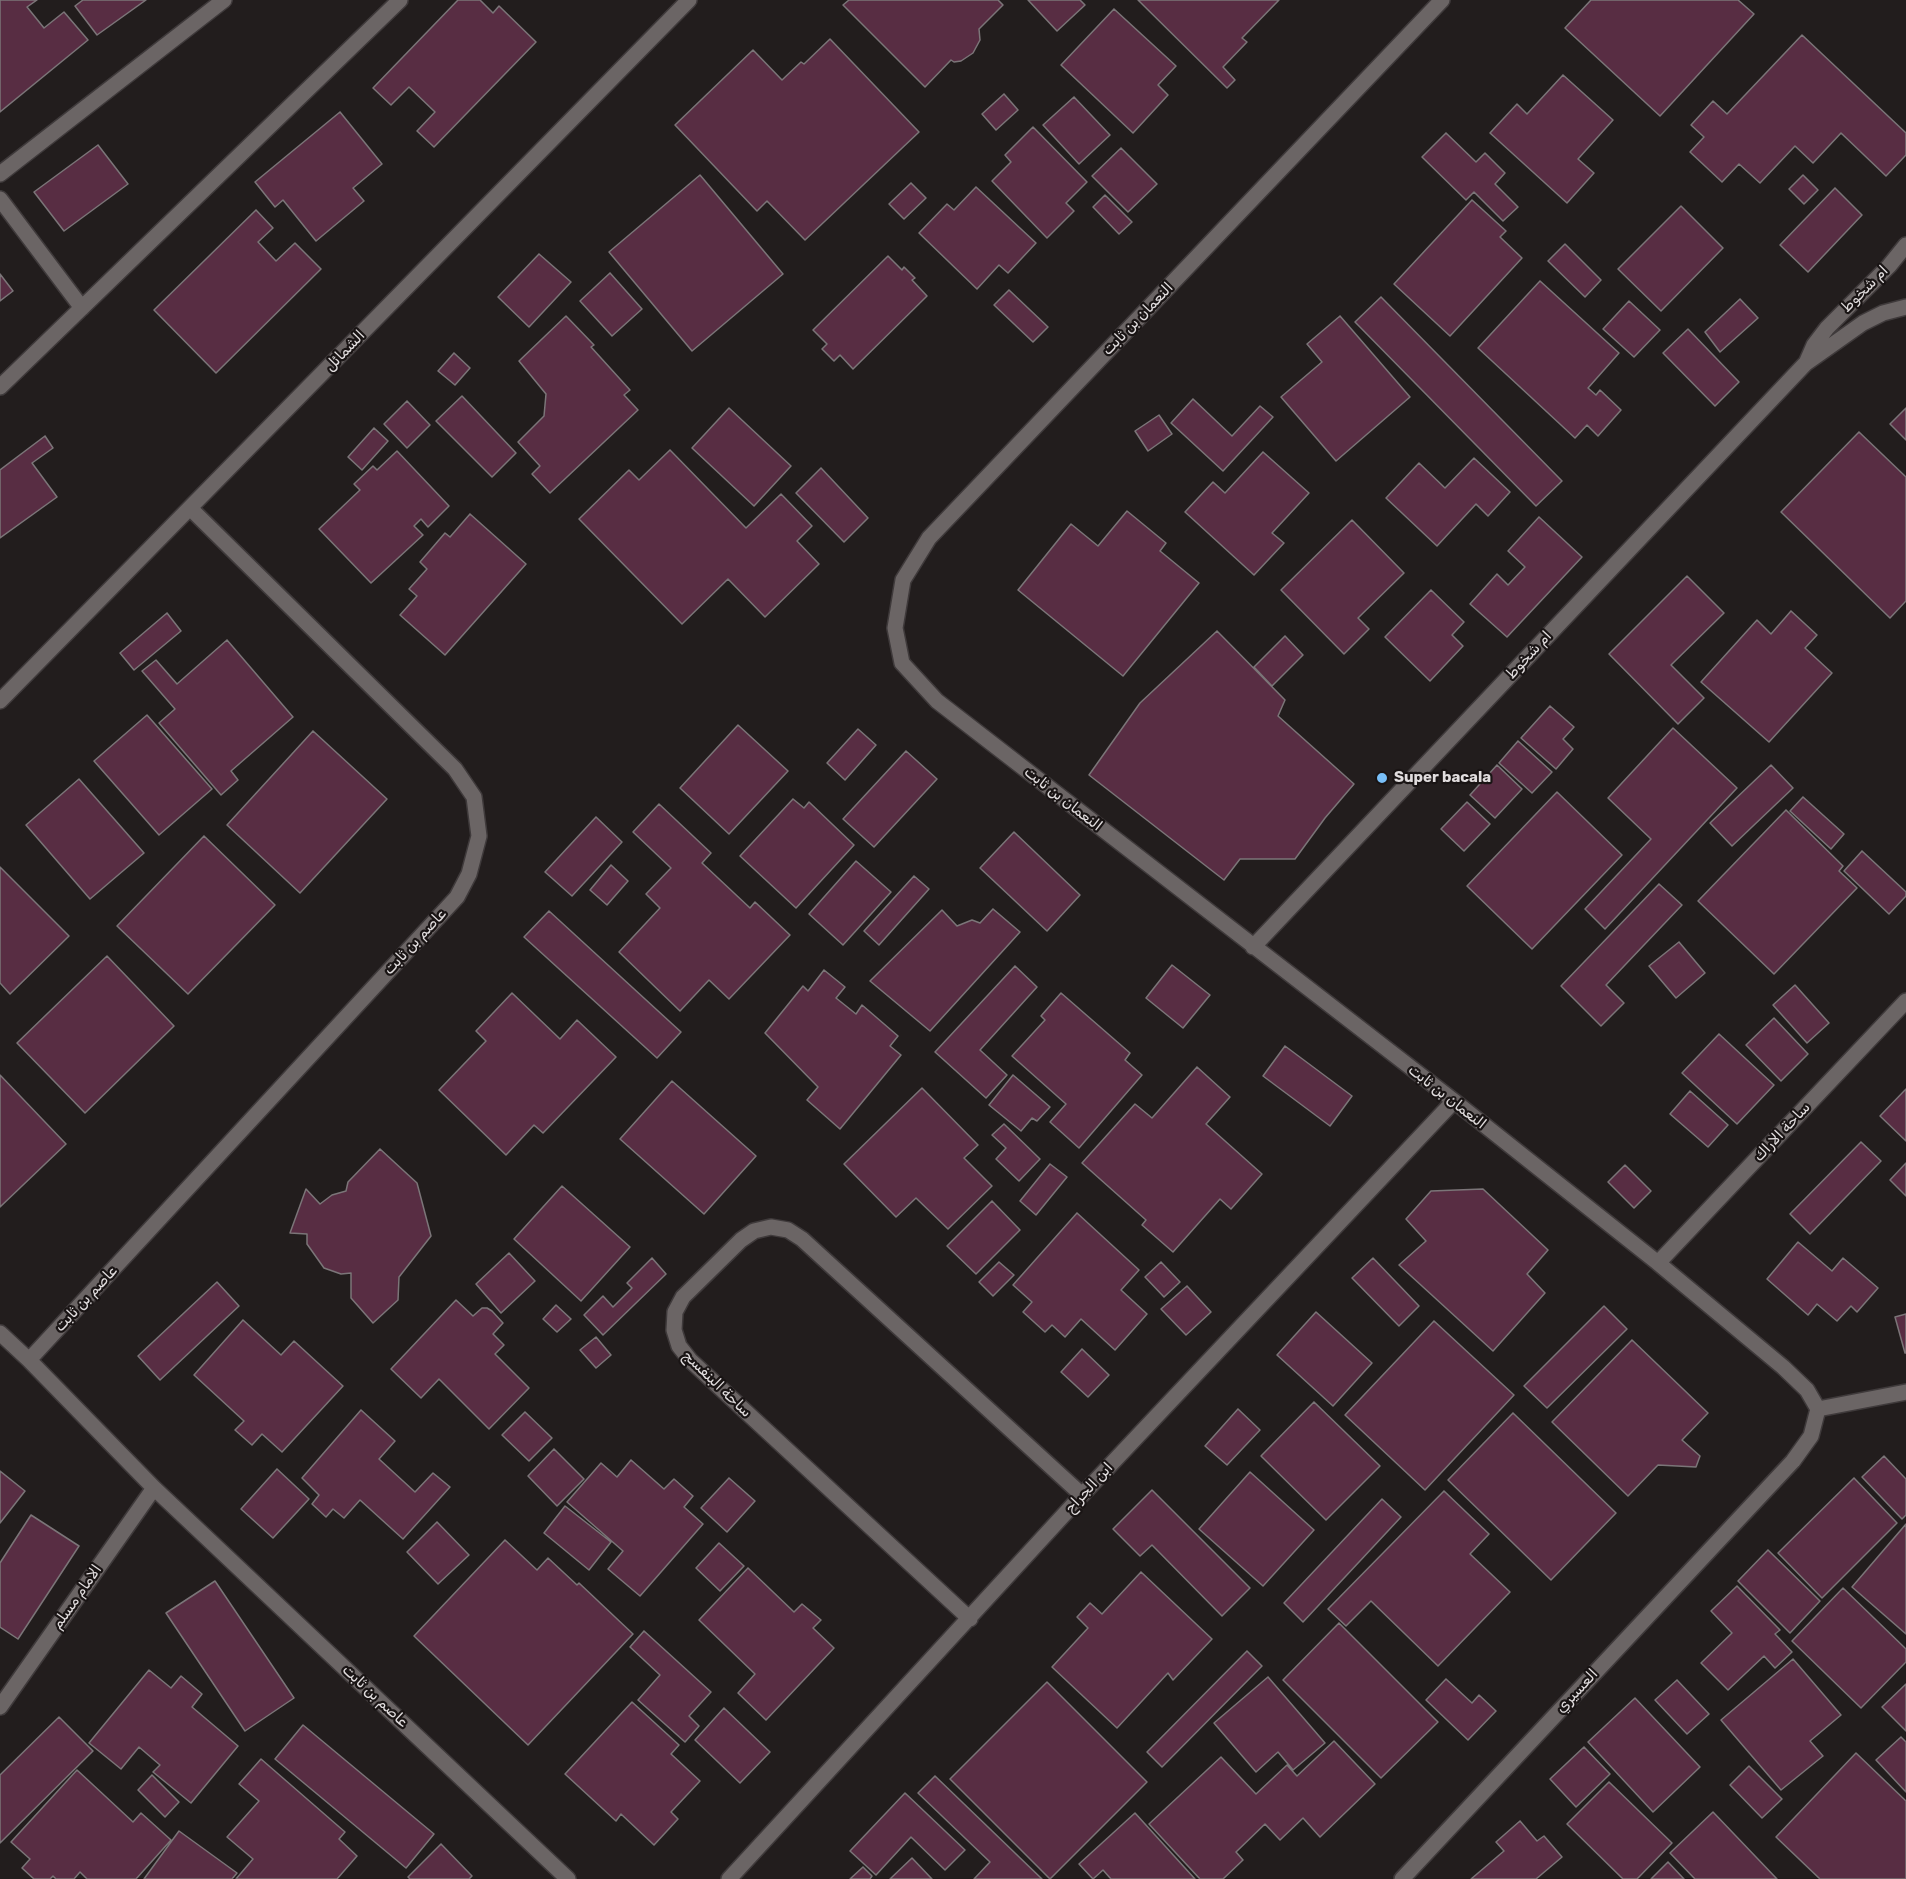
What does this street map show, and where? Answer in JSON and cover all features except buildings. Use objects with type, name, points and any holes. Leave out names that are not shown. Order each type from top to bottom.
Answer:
[{"type":"street","points":[[0,174],[224,0]]},
{"type":"street","points":[[0,387],[400,0]]},
{"type":"street","name":"الشمائل","points":[[0,701],[191,509],[688,0]]},
{"type":"street","name":"النعمان بن ثابت","points":[[1442,0],[928,538],[903,580],[895,628],[902,663],[938,701],[1454,1101],[1658,1263],[1783,1367],[1806,1390],[1818,1409]]},
{"type":"street","points":[[0,199],[82,308]]},
{"type":"street","name":"ام شخوط","points":[[1805,364],[1814,345],[1827,328],[1888,267],[1906,245]]},
{"type":"street","name":"ام شخوط","points":[[1253,946],[1805,364],[1863,323],[1883,313],[1906,307]]},
{"type":"street","name":"عاصم بن ثابت","points":[[29,1360],[457,897],[469,874],[479,836],[474,797],[455,769],[191,509]]},
{"type":"street","name":"ساحة الاراك","points":[[1658,1263],[1906,1001]]},
{"type":"street","name":"ابن الجراح","points":[[729,1879],[1082,1495],[1454,1101]]},
{"type":"street","name":"ساحة البنفسج","points":[[970,1619],[690,1360],[679,1346],[674,1330],[675,1312],[683,1297],[741,1240],[754,1231],[771,1227],[788,1230],[802,1239],[1082,1495]]},
{"type":"street","name":"عاصم بن ثابت","points":[[0,1334],[29,1360],[154,1488],[568,1879]]},
{"type":"street","points":[[1818,1409],[1906,1392]]},
{"type":"street","name":"العسيري","points":[[1402,1879],[1793,1461],[1811,1436],[1818,1409]]},
{"type":"street","name":"الامام مسلم","points":[[0,1707],[154,1488]]},
{"type":"place","name":"Super bacala","points":[[1382,778]]}]
